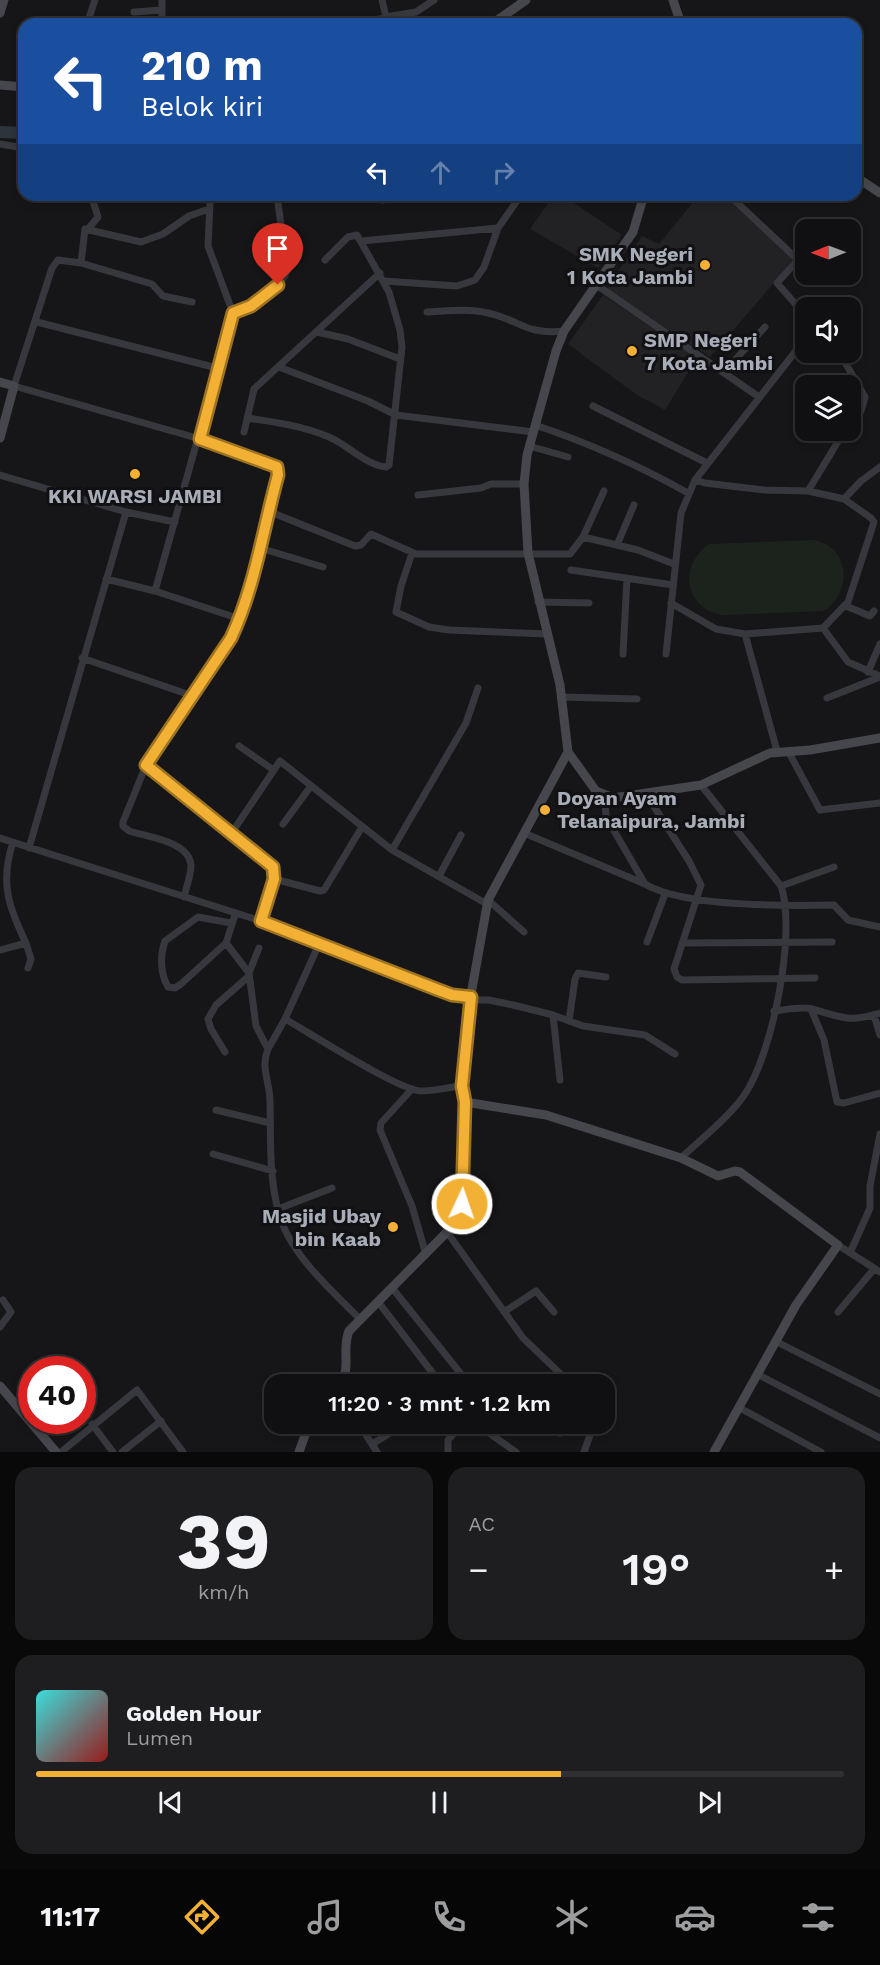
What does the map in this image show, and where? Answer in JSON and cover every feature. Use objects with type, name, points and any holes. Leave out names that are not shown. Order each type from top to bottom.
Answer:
[{"type":"street","points":[[0,13],[4,0]]},
{"type":"street","points":[[89,18],[95,0]]},
{"type":"street","points":[[162,0],[162,18]]},
{"type":"street","points":[[382,0],[386,17]]},
{"type":"street","points":[[383,18],[416,12],[434,0]]},
{"type":"street","points":[[498,18],[512,4],[526,0]]},
{"type":"street","points":[[668,0],[673,18]]},
{"type":"street","points":[[674,0],[679,18]]},
{"type":"street","points":[[135,12],[162,10]]},
{"type":"street","points":[[0,85],[18,86]]},
{"type":"street","points":[[0,144],[18,147]]},
{"type":"street","points":[[862,181],[880,193]]},
{"type":"street","points":[[862,188],[880,199]]},
{"type":"street","points":[[81,263],[84,231],[98,217],[93,201]]},
{"type":"street","points":[[155,591],[200,439],[233,313],[208,246],[207,201]]},
{"type":"street","points":[[233,313],[251,306],[285,278],[287,271],[278,201]]},
{"type":"street","points":[[384,281],[467,284],[480,275],[498,228],[517,201]]},
{"type":"street","points":[[642,201],[633,232],[564,331],[534,428],[524,484],[528,553],[561,697],[568,752],[596,791],[613,798],[701,785],[777,751],[788,752],[880,738]]},
{"type":"street","points":[[735,201],[798,260],[777,283],[795,303]]},
{"type":"street","points":[[89,228],[141,242],[163,234],[189,216],[209,209]]},
{"type":"street","points":[[362,241],[498,228]]},
{"type":"street","points":[[247,418],[292,425],[329,437],[376,465],[386,467],[392,460],[400,359],[397,313],[380,273],[357,235],[348,237],[325,260]]},
{"type":"street","points":[[0,438],[14,386],[55,263],[60,259],[81,263],[144,284],[152,284],[163,297],[192,302]]},
{"type":"street","points":[[244,432],[254,389],[380,273]]},
{"type":"street","points":[[595,284],[759,397]]},
{"type":"street","points":[[427,312],[468,310],[489,313],[535,332],[564,331]]},
{"type":"street","points":[[37,322],[218,368]]},
{"type":"street","points":[[724,372],[765,327]]},
{"type":"street","points":[[317,332],[348,339],[400,359]]},
{"type":"street","points":[[666,654],[674,564],[681,513],[688,493],[706,463],[795,352]]},
{"type":"street","points":[[279,367],[368,401],[396,415],[534,428],[593,445],[634,463],[688,493]]},
{"type":"street","points":[[0,382],[200,439],[277,467],[278,475],[240,619],[231,638],[146,765],[123,826],[129,831],[180,848],[188,856],[190,870],[184,897]]},
{"type":"street","points":[[861,390],[865,397],[861,411]]},
{"type":"street","points":[[593,406],[706,463]]},
{"type":"street","points":[[808,491],[838,441]]},
{"type":"street","points":[[530,446],[568,457]]},
{"type":"street","points":[[844,499],[861,481],[880,467]]},
{"type":"street","points":[[0,475],[126,512],[175,522]]},
{"type":"street","points":[[671,603],[716,629],[745,634],[823,628],[846,606],[877,524],[844,499],[808,491],[764,490],[695,480]]},
{"type":"street","points":[[418,495],[481,488],[490,484],[524,484]]},
{"type":"street","points":[[268,511],[358,547],[368,536],[374,535],[411,553],[570,554],[583,537],[604,491]]},
{"type":"street","points":[[617,544],[634,505]]},
{"type":"street","points":[[29,848],[126,512]]},
{"type":"street","points":[[583,537],[617,544],[674,564]]},
{"type":"street","points":[[260,548],[323,567]]},
{"type":"street","points":[[411,553],[395,609],[397,613],[415,618],[429,627],[449,630],[548,634]]},
{"type":"street","points":[[571,570],[673,585]]},
{"type":"street","points":[[623,654],[627,578]]},
{"type":"street","points":[[106,579],[155,591],[240,619]]},
{"type":"street","points":[[538,602],[589,603]]},
{"type":"street","points":[[846,606],[870,616],[874,611]]},
{"type":"street","points":[[823,628],[848,663],[880,676]]},
{"type":"street","points":[[745,634],[777,751]]},
{"type":"street","points":[[868,672],[880,644]]},
{"type":"street","points":[[82,658],[193,696]]},
{"type":"street","points":[[827,698],[880,676]]},
{"type":"street","points":[[392,850],[466,723],[478,688]]},
{"type":"street","points":[[561,697],[637,699]]},
{"type":"street","points":[[239,746],[272,769]]},
{"type":"street","points":[[344,1374],[347,1368],[345,1341],[349,1331],[447,1232],[462,1204],[465,1102],[462,1086],[471,998],[488,902],[568,752]]},
{"type":"street","points":[[788,752],[820,810],[880,803]]},
{"type":"street","points":[[231,834],[250,809],[272,769],[280,760],[392,850],[488,902],[524,932]]},
{"type":"street","points":[[146,765],[269,863],[275,872],[261,921]]},
{"type":"street","points":[[681,1158],[742,1097],[757,1072],[782,978],[786,906],[781,886],[701,785]]},
{"type":"street","points":[[283,824],[311,786]]},
{"type":"street","points":[[646,794],[701,885],[674,969],[680,980],[815,978]]},
{"type":"street","points":[[605,796],[606,817],[645,884]]},
{"type":"street","points":[[274,879],[320,891],[324,890],[362,827]]},
{"type":"street","points":[[524,833],[665,894],[786,906],[834,905],[848,920],[880,927]]},
{"type":"street","points":[[439,876],[461,835]]},
{"type":"street","points":[[0,838],[235,915],[261,921],[452,995],[489,1000],[553,1015],[583,1026],[645,1035],[675,1054]]},
{"type":"street","points":[[13,842],[7,861],[3,893],[30,954],[28,968]]},
{"type":"street","points":[[781,886],[834,867]]},
{"type":"street","points":[[647,942],[665,894]]},
{"type":"street","points":[[231,923],[198,917],[165,941],[161,956],[164,979],[168,987],[175,988],[181,984],[226,943],[235,915]]},
{"type":"street","points":[[320,942],[285,1019],[268,1048],[263,1064],[269,1082],[273,1171],[283,1227],[295,1247],[325,1284],[361,1320]]},
{"type":"street","points":[[682,943],[832,942]]},
{"type":"street","points":[[0,950],[26,943]]},
{"type":"street","points":[[226,943],[249,975],[256,1026],[268,1048]]},
{"type":"street","points":[[225,1052],[211,1029],[208,1019],[216,1005],[249,975],[259,948]]},
{"type":"street","points":[[569,1021],[575,979],[578,973],[606,977]]},
{"type":"street","points":[[774,1011],[810,1009],[833,1017],[848,1019],[877,1014],[880,1035]]},
{"type":"street","points":[[810,1009],[824,1040],[837,1101],[844,1103],[880,1093]]},
{"type":"street","points":[[553,1015],[560,1080]]},
{"type":"street","points":[[285,1019],[377,1073],[412,1089],[421,1091],[462,1086]]},
{"type":"street","points":[[412,1089],[381,1123],[380,1130],[412,1206],[426,1255]]},
{"type":"street","points":[[465,1102],[546,1115],[681,1158],[718,1176],[735,1171],[740,1172],[877,1271],[838,1312]]},
{"type":"street","points":[[216,1110],[270,1123]]},
{"type":"street","points":[[850,1252],[870,1208],[880,1134]]},
{"type":"street","points":[[213,1154],[273,1171]]},
{"type":"street","points":[[278,1209],[332,1188]]},
{"type":"street","points":[[447,1232],[534,1351],[560,1374]]},
{"type":"street","points":[[714,1452],[796,1305],[838,1245]]},
{"type":"street","points":[[393,1289],[461,1374]]},
{"type":"street","points":[[504,1312],[536,1291],[554,1312]]},
{"type":"street","points":[[0,1327],[12,1312],[3,1300]]},
{"type":"street","points":[[379,1303],[433,1374]]},
{"type":"street","points":[[775,1341],[880,1394]]},
{"type":"street","points":[[757,1374],[880,1438]]},
{"type":"street","points":[[0,1386],[58,1452],[80,1434]]},
{"type":"street","points":[[96,1421],[137,1390],[183,1452]]},
{"type":"street","points":[[738,1407],[821,1452]]},
{"type":"street","points":[[122,1452],[161,1421]]},
{"type":"street","points":[[96,1429],[113,1452]]},
{"type":"street","points":[[299,1452],[305,1434]]},
{"type":"street","points":[[366,1434],[377,1452]]},
{"type":"street","points":[[372,1444],[388,1434]]},
{"type":"street","points":[[448,1452],[448,1440],[453,1434]]},
{"type":"street","points":[[490,1434],[516,1452]]},
{"type":"street","points":[[584,1452],[590,1434]]},
{"type":"shaded area","points":[[550,201],[571,201],[622,235],[598,268],[530,229]]},
{"type":"shaded area","name":"SMK Negeri 1 Kota Jambi","points":[[694,201],[734,201],[795,252],[795,258],[710,357],[606,289],[642,236],[659,244]]},
{"type":"shaded area","name":"SMP Negeri 7 Kota Jambi","points":[[603,295],[697,358],[665,410],[637,395],[568,344]]},
{"type":"shaded area","points":[[813,540],[825,544],[834,551],[843,571],[840,593],[824,611],[723,615],[710,611],[693,595],[690,574],[693,563],[699,553],[709,544]]},
{"type":"waterway","points":[[0,132],[18,133]]},
{"type":"place","name":"SMK Negeri 1 Kota Jambi","points":[[705,265]]},
{"type":"place","name":"SMP Negeri 7 Kota Jambi","points":[[632,351]]},
{"type":"place","name":"KKI WARSI JAMBI","points":[[135,474]]},
{"type":"place","name":"Doyan Ayam Telanaipura, Jambi","points":[[545,810]]},
{"type":"place","name":"Masjid Ubay bin Kaab","points":[[393,1227]]},
{"type":"route","points":[[278,285],[251,306],[233,313],[200,439],[277,467],[278,475],[260,548],[240,619],[231,638],[146,765],[273,867],[274,879],[261,921],[452,995],[471,997],[462,1086],[465,1102],[462,1204]]}]
